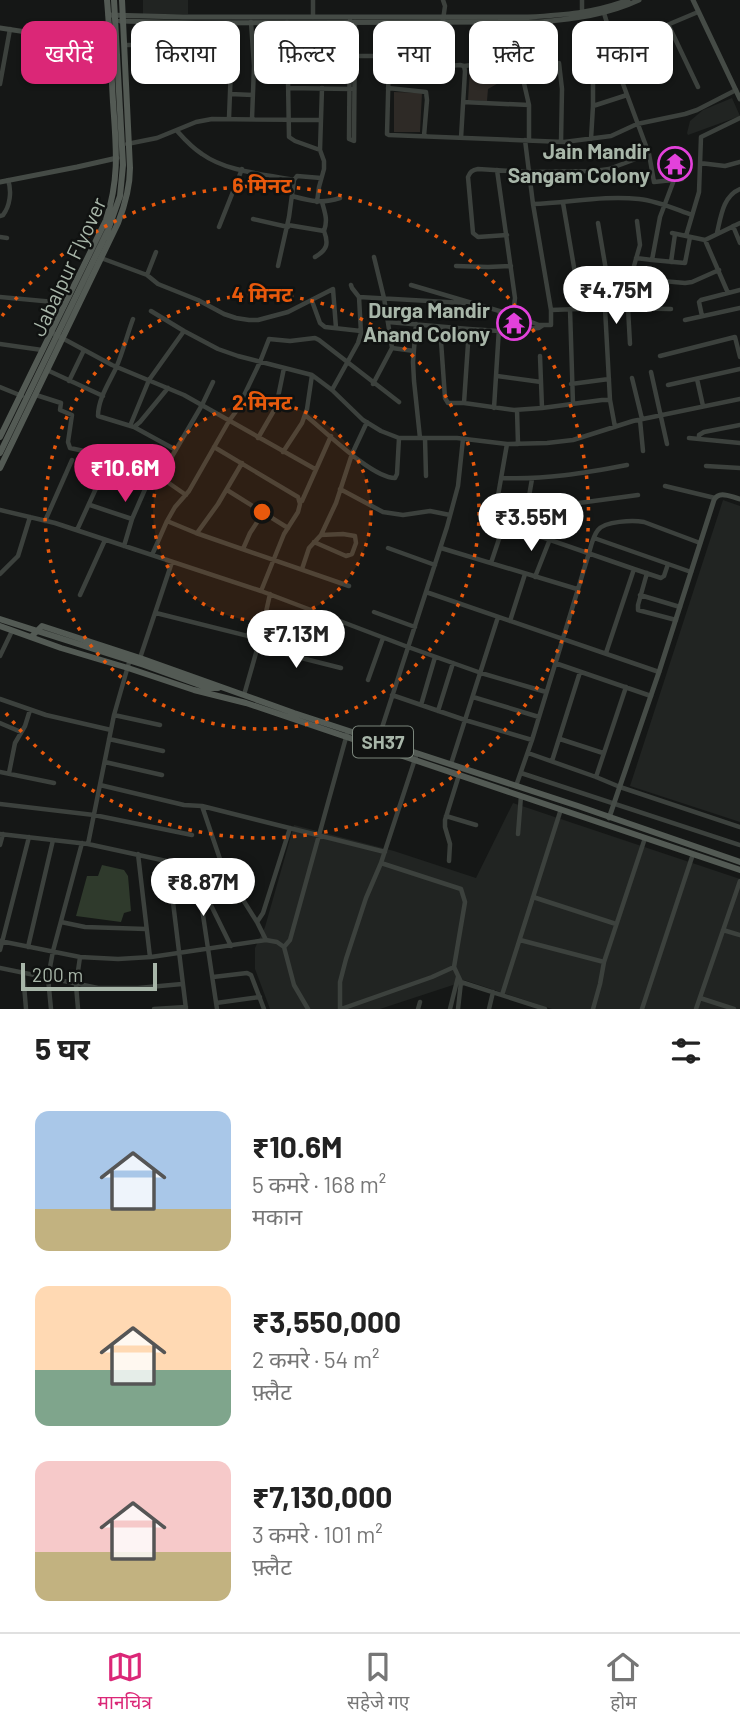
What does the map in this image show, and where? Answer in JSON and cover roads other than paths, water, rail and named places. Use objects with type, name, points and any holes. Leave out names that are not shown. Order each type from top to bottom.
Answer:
[{"type":"main road","points":[[107,0],[108,21]]},
{"type":"main road","name":"Jabalpur Flyover","points":[[0,453],[108,230],[120,196],[123,165],[114,0]]},
{"type":"main road","points":[[0,468],[125,204],[130,183],[122,0]]},
{"type":"main road","points":[[0,437],[106,220],[115,188],[117,158],[112,84]]},
{"type":"main road","points":[[0,619],[144,665],[208,688],[218,696]]},
{"type":"main road","points":[[0,626],[194,690],[347,734],[415,761],[740,870]]},
{"type":"main road","name":"SH37","points":[[30,637],[42,626],[140,658],[347,734],[378,740],[740,862]]},
{"type":"main road","points":[[208,688],[223,688]]},
{"type":"street","points":[[313,0],[313,17]]},
{"type":"street","points":[[443,0],[445,21]]},
{"type":"street","points":[[582,0],[582,13]]},
{"type":"street","points":[[287,21],[445,21],[528,17],[582,13],[628,0]]},
{"type":"street","points":[[551,21],[583,18],[639,0]]},
{"type":"street","points":[[388,84],[389,135],[561,142],[611,135],[638,124],[697,110],[738,94],[693,0]]},
{"type":"street","points":[[673,24],[698,12]]},
{"type":"street","points":[[604,13],[606,21]]},
{"type":"street","points":[[108,18],[313,17],[352,20]]},
{"type":"street","points":[[123,18],[196,23],[254,22]]},
{"type":"street","points":[[251,22],[254,66],[252,119]]},
{"type":"street","points":[[0,28],[21,31]]},
{"type":"street","points":[[0,83],[10,29]]},
{"type":"street","points":[[673,36],[698,87]]},
{"type":"street","points":[[117,45],[131,45]]},
{"type":"street","points":[[559,63],[562,89],[561,142]]},
{"type":"street","points":[[455,65],[469,65]]},
{"type":"street","points":[[461,138],[464,66]]},
{"type":"street","points":[[229,118],[230,84]]},
{"type":"street","points":[[288,84],[289,137],[320,150]]},
{"type":"street","points":[[352,84],[354,141],[349,139],[352,89]]},
{"type":"street","points":[[388,322],[499,331],[551,325],[551,310],[529,172],[529,105],[524,84]]},
{"type":"street","points":[[591,139],[593,84]]},
{"type":"street","points":[[622,84],[649,154],[654,181],[682,179],[679,151]]},
{"type":"street","points":[[288,88],[352,89]]},
{"type":"street","points":[[315,257],[326,247],[324,231],[327,223],[320,202],[324,161],[320,150],[322,88]]},
{"type":"street","points":[[388,88],[426,92],[424,137]]},
{"type":"street","points":[[230,94],[253,95]]},
{"type":"street","points":[[593,106],[626,95]]},
{"type":"street","points":[[463,102],[529,105]]},
{"type":"street","points":[[116,146],[157,138],[196,122],[229,118],[321,120]]},
{"type":"street","points":[[636,258],[685,263],[692,215],[699,192],[701,136],[740,118]]},
{"type":"street","points":[[177,131],[189,145],[221,164],[294,180]]},
{"type":"street","points":[[507,235],[478,237],[473,233],[468,177],[473,170],[594,172],[649,154]]},
{"type":"street","points":[[0,182],[117,158],[129,158]]},
{"type":"street","points":[[700,163],[725,166],[740,162]]},
{"type":"street","points":[[219,227],[242,169]]},
{"type":"street","points":[[497,170],[515,298],[513,315]]},
{"type":"street","points":[[278,266],[288,226],[294,180],[297,176],[321,178]]},
{"type":"street","points":[[0,216],[8,206],[8,180]]},
{"type":"street","points":[[652,260],[658,225],[674,180]]},
{"type":"street","points":[[717,234],[726,201],[740,188]]},
{"type":"street","points":[[292,196],[320,202],[340,198]]},
{"type":"street","points":[[533,204],[608,198],[640,199],[664,204],[692,215]]},
{"type":"street","points":[[563,203],[581,308]]},
{"type":"street","points":[[253,219],[324,231]]},
{"type":"street","points":[[632,278],[640,239],[637,221]]},
{"type":"street","points":[[598,223],[607,276]]},
{"type":"street","points":[[671,262],[674,233],[705,240],[740,223]]},
{"type":"street","points":[[733,226],[740,243]]},
{"type":"street","points":[[0,237],[7,238]]},
{"type":"street","points":[[705,240],[728,293]]},
{"type":"street","points":[[148,275],[156,252]]},
{"type":"street","points":[[373,384],[392,348],[374,257]]},
{"type":"street","points":[[101,258],[148,275],[158,284],[224,314],[249,320],[288,312],[333,289],[336,328]]},
{"type":"street","points":[[456,266],[511,266]]},
{"type":"street","points":[[577,277],[607,276],[685,283],[719,270]]},
{"type":"street","points":[[332,390],[349,362],[361,331],[359,297],[351,285]]},
{"type":"street","points":[[411,285],[543,326]]},
{"type":"street","points":[[702,316],[699,302],[701,300],[740,290]]},
{"type":"street","points":[[0,297],[65,303]]},
{"type":"street","points":[[359,297],[468,303]]},
{"type":"street","points":[[311,301],[320,323],[325,327],[361,331]]},
{"type":"street","points":[[605,308],[610,400],[615,427]]},
{"type":"street","points":[[628,308],[630,344]]},
{"type":"street","points":[[685,320],[740,308]]},
{"type":"street","points":[[570,309],[573,404]]},
{"type":"street","points":[[551,310],[671,309]]},
{"type":"street","points":[[151,311],[218,349],[312,375],[367,422],[399,438],[463,439],[507,444],[547,443],[573,440],[641,420],[740,399]]},
{"type":"street","points":[[494,408],[500,312]]},
{"type":"street","points":[[133,319],[117,367],[97,413],[98,416],[132,426],[176,450]]},
{"type":"street","points":[[416,324],[414,381],[426,477]]},
{"type":"street","points":[[440,327],[446,401],[451,404],[464,403],[517,410],[610,400]]},
{"type":"street","points":[[464,403],[468,329]]},
{"type":"street","points":[[132,426],[149,380],[184,331]]},
{"type":"street","points":[[51,332],[117,367],[202,405],[315,470]]},
{"type":"street","points":[[660,356],[735,337],[740,357]]},
{"type":"street","points":[[152,555],[167,521],[186,495],[237,410],[269,339],[290,341],[314,338],[399,402]]},
{"type":"street","points":[[0,344],[42,350]]},
{"type":"street","points":[[392,348],[414,351]]},
{"type":"street","points":[[69,381],[84,350]]},
{"type":"street","points":[[540,356],[542,408]]},
{"type":"street","points":[[258,438],[276,407],[284,368]]},
{"type":"street","points":[[668,385],[740,369]]},
{"type":"street","points":[[47,370],[103,396]]},
{"type":"street","points":[[651,372],[667,444]]},
{"type":"street","points":[[283,452],[302,423],[312,375]]},
{"type":"street","points":[[496,376],[541,382]]},
{"type":"street","points":[[632,378],[641,420],[643,451]]},
{"type":"street","points":[[572,384],[609,379]]},
{"type":"street","points":[[697,379],[704,406]]},
{"type":"street","points":[[160,477],[213,382]]},
{"type":"street","points":[[0,387],[21,396],[61,403],[60,410],[72,415],[68,442],[70,448],[140,463],[186,495]]},
{"type":"street","points":[[132,426],[140,422],[168,388]]},
{"type":"street","points":[[517,410],[518,443]]},
{"type":"street","points":[[305,415],[377,474],[393,479],[397,474],[399,438]]},
{"type":"street","points":[[302,569],[309,548],[321,535],[367,422]]},
{"type":"street","points":[[699,439],[699,435],[704,432],[740,425]]},
{"type":"street","points":[[302,501],[331,436]]},
{"type":"street","points":[[689,438],[740,443]]},
{"type":"street","points":[[378,740],[450,515],[458,486],[463,439]]},
{"type":"street","points":[[507,444],[495,513],[497,521],[662,578],[668,564]]},
{"type":"street","points":[[215,447],[298,497],[298,512],[284,534],[261,591]]},
{"type":"street","points":[[46,521],[72,460]]},
{"type":"street","points":[[196,533],[242,464]]},
{"type":"street","points":[[501,478],[532,479],[627,465]]},
{"type":"street","points":[[706,466],[740,468]]},
{"type":"street","points":[[124,546],[132,519],[153,471]]},
{"type":"street","points":[[523,531],[532,479]]},
{"type":"street","points":[[77,530],[98,484]]},
{"type":"street","points":[[665,486],[715,499]]},
{"type":"street","points":[[340,489],[383,512],[403,515],[430,511],[450,515]]},
{"type":"street","points":[[227,490],[288,528]]},
{"type":"street","points":[[609,818],[715,499],[720,494],[740,499]]},
{"type":"street","points":[[527,510],[638,495]]},
{"type":"street","points":[[89,505],[132,519]]},
{"type":"street","points":[[0,510],[77,530],[271,594],[435,657],[546,692]]},
{"type":"street","points":[[243,549],[263,513]]},
{"type":"street","points":[[0,574],[18,556],[30,517]]},
{"type":"street","points":[[167,521],[349,586]]},
{"type":"street","points":[[516,786],[598,530],[601,527],[635,521],[644,522],[700,543]]},
{"type":"street","points":[[491,563],[504,524]]},
{"type":"street","points":[[314,542],[346,556],[352,554],[357,539],[355,536],[321,535]]},
{"type":"street","points":[[594,538],[691,572]]},
{"type":"street","points":[[535,577],[550,539]]},
{"type":"street","points":[[80,595],[105,540]]},
{"type":"street","points":[[388,548],[435,565]]},
{"type":"street","points":[[440,548],[578,589]]},
{"type":"street","points":[[140,658],[173,562]]},
{"type":"street","points":[[606,653],[634,569]]},
{"type":"street","points":[[647,573],[638,610],[676,620]]},
{"type":"street","points":[[510,621],[525,574]]},
{"type":"street","points":[[426,592],[659,672]]},
{"type":"street","points":[[244,696],[271,594]]},
{"type":"street","points":[[640,595],[680,607]]},
{"type":"street","points":[[374,612],[415,627]]},
{"type":"street","points":[[156,613],[260,639]]},
{"type":"street","points":[[451,764],[498,617]]},
{"type":"street","points":[[0,656],[12,631]]},
{"type":"street","points":[[368,680],[383,638]]},
{"type":"street","points":[[258,647],[341,668]]},
{"type":"street","points":[[51,1009],[48,978],[53,951],[94,815],[114,715],[131,655]]},
{"type":"street","points":[[421,705],[435,657]]},
{"type":"street","points":[[438,711],[453,663]]},
{"type":"street","points":[[555,663],[651,696]]},
{"type":"street","points":[[552,761],[580,672]]},
{"type":"street","points":[[596,776],[626,688]]},
{"type":"street","points":[[392,695],[532,740]]},
{"type":"street","points":[[473,696],[539,717]]},
{"type":"street","points":[[0,699],[30,710],[111,730]]},
{"type":"street","points":[[9,773],[15,743],[26,726],[30,710]]},
{"type":"street","points":[[114,715],[160,725]]},
{"type":"street","points":[[0,723],[21,732]]},
{"type":"street","points":[[284,947],[290,940],[347,734]]},
{"type":"street","points":[[109,738],[163,751]]},
{"type":"street","points":[[559,739],[603,752]]},
{"type":"street","points":[[417,753],[346,959],[340,982],[341,1009],[357,1006],[454,967]]},
{"type":"street","points":[[528,754],[740,827]]},
{"type":"street","points":[[104,762],[162,775]]},
{"type":"street","points":[[0,772],[54,783]]},
{"type":"street","points":[[521,774],[740,845]]},
{"type":"street","points":[[449,861],[450,844],[444,824],[459,775]]},
{"type":"street","points":[[100,785],[184,805],[202,806],[385,852]]},
{"type":"street","points":[[518,834],[521,795]]},
{"type":"street","points":[[0,804],[94,815],[192,835]]},
{"type":"street","points":[[202,806],[223,868],[266,940]]},
{"type":"street","points":[[502,995],[561,808]]},
{"type":"street","points":[[446,816],[476,825]]},
{"type":"street","points":[[257,922],[263,914],[290,828]]},
{"type":"street","points":[[0,845],[1,834],[85,843],[204,869]]},
{"type":"street","points":[[0,950],[29,837]]},
{"type":"street","points":[[593,1009],[604,962],[645,838]]},
{"type":"street","points":[[28,947],[53,840]]},
{"type":"street","points":[[642,1009],[693,853]]},
{"type":"street","points":[[138,854],[150,957]]},
{"type":"street","points":[[154,1009],[186,1008],[168,861]]},
{"type":"street","points":[[381,863],[461,889],[465,902],[454,967],[461,982],[458,1009]]},
{"type":"street","points":[[196,867],[216,1006],[260,997]]},
{"type":"street","points":[[198,879],[232,946]]},
{"type":"street","points":[[696,1009],[740,881]]},
{"type":"street","points":[[533,897],[616,924]]},
{"type":"street","points":[[61,922],[85,927],[146,929]]},
{"type":"street","points":[[723,930],[740,934]]},
{"type":"street","points":[[1,941],[80,957],[118,959],[266,940],[277,942],[284,947],[294,985],[308,1009]]},
{"type":"street","points":[[520,940],[604,962]]},
{"type":"street","points":[[78,1009],[76,985],[80,957]]},
{"type":"street","points":[[0,968],[76,985],[114,989],[182,984]]},
{"type":"street","points":[[213,977],[247,972],[251,975],[264,1009]]},
{"type":"street","points":[[23,973],[26,1009]]},
{"type":"street","points":[[450,1009],[458,976]]},
{"type":"street","points":[[461,982],[545,1009]]},
{"type":"street","points":[[489,1009],[493,992]]},
{"type":"street","points":[[700,998],[733,1009]]},
{"type":"street","points":[[418,1009],[420,1003]]},
{"type":"place","name":"Jain Mandir Sangam Colony","points":[[675,164]]},
{"type":"place","name":"Durga Mandir Anand Colony","points":[[514,323]]}]
